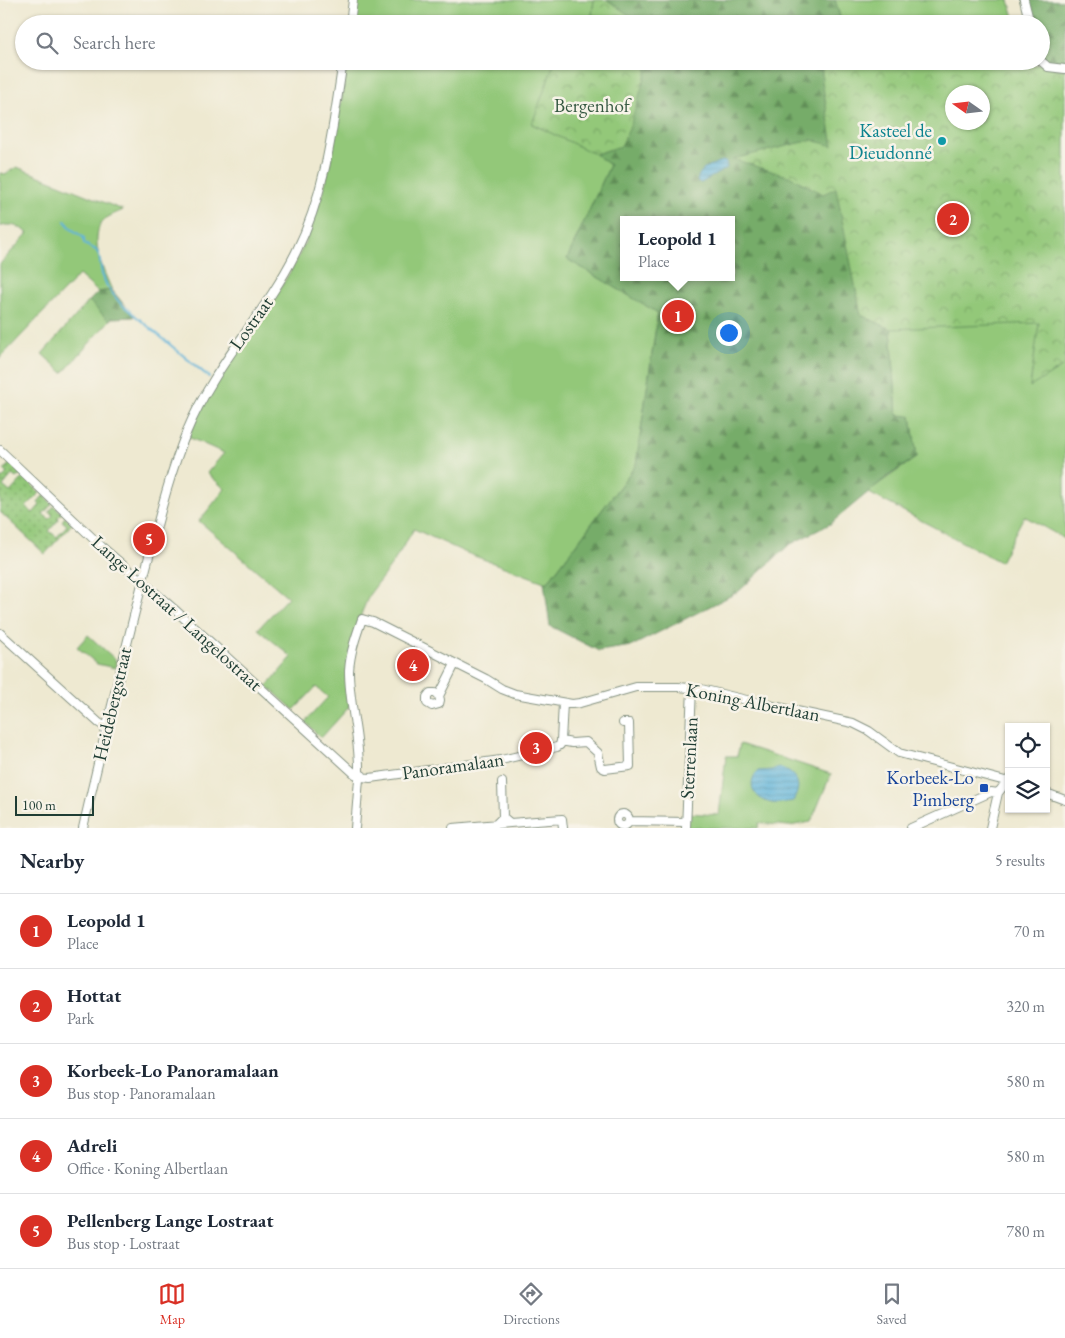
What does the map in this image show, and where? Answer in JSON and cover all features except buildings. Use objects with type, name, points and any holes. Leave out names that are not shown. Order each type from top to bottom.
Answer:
[{"type":"street","points":[[352,15],[354,0]]},
{"type":"street","points":[[1024,0],[1028,15]]},
{"type":"street","points":[[1050,67],[1065,69]]},
{"type":"street","name":"Lostraat","points":[[143,581],[168,486],[188,429],[202,399],[224,362],[274,290],[296,252],[306,230],[325,168],[341,70]]},
{"type":"street","name":"Lange Lostraat / Langelostraat","points":[[0,450],[102,547],[143,581],[359,776]]},
{"type":"street","name":"Heidebergstraat","points":[[83,828],[143,581]]},
{"type":"street","name":"Koning Albertlaan","points":[[359,776],[359,748],[351,701],[349,672],[350,659],[362,618],[486,679],[508,692],[580,703],[636,687],[692,688],[854,723],[869,731],[894,750],[906,755],[1005,780]]},
{"type":"street","points":[[0,634],[99,723],[106,727]]},
{"type":"street","points":[[439,696],[455,664]]},
{"type":"street","name":"Sterrenlaan","points":[[686,825],[692,688]]},
{"type":"street","points":[[564,702],[561,741],[572,743],[586,742],[598,753],[601,767],[605,769],[630,766],[629,723],[623,723]]},
{"type":"street","name":"Panoramalaan","points":[[359,776],[370,778],[501,760],[554,748],[560,745],[561,741]]},
{"type":"street","points":[[355,828],[359,776]]},
{"type":"street","points":[[496,824],[503,817],[502,782]]},
{"type":"street","points":[[990,828],[998,793],[1005,785]]},
{"type":"street","points":[[911,828],[991,792],[998,793]]},
{"type":"street","points":[[1050,794],[1065,800]]},
{"type":"street","points":[[503,817],[510,823]]},
{"type":"street","points":[[453,828],[562,819],[563,827]]},
{"type":"street","points":[[629,820],[686,825]]},
{"type":"green space","points":[[358,0],[594,0],[592,15],[356,15]]},
{"type":"green space","points":[[594,0],[607,0],[629,15],[592,15]]},
{"type":"green space","points":[[607,0],[835,0],[839,15],[628,15]]},
{"type":"green space","points":[[835,0],[1009,0],[1013,15],[839,15]]},
{"type":"green space","points":[[1025,0],[1065,1],[1065,68],[1050,66],[1050,15],[1029,15]]},
{"type":"green space","points":[[1050,66],[1065,70],[1065,365],[1030,387],[1039,323],[891,329],[861,315],[836,188],[823,194],[791,177],[733,159],[812,140],[833,146],[822,81],[822,70],[1050,70]]},
{"type":"green space","points":[[346,70],[573,70],[532,124],[592,151],[610,165],[567,259],[658,312],[636,465],[547,583],[464,552],[414,529],[393,563],[369,595],[362,612],[349,659],[349,707],[321,738],[305,722],[328,697],[316,687],[294,710],[267,686],[292,657],[258,629],[288,597],[199,521],[225,489],[207,473],[224,453],[188,437],[228,363],[264,312],[297,259],[317,212],[335,137]]},
{"type":"green space","name":"Bergenhof","points":[[551,70],[647,70],[629,129],[621,146],[595,154],[532,124]]},
{"type":"green space","points":[[647,70],[822,70],[822,81],[833,147],[812,140],[734,159],[791,177],[823,194],[836,187],[861,315],[891,329],[897,415],[911,416],[917,457],[888,476],[830,524],[789,545],[738,592],[632,646],[599,651],[550,626],[544,582],[547,583],[636,465],[658,313],[567,259],[610,165],[595,154],[621,146]]},
{"type":"green space","points":[[17,167],[123,210],[104,220],[100,225],[98,233],[97,241],[100,258],[112,290],[98,292],[79,275],[0,358],[0,264],[28,233],[15,226],[7,225],[0,227],[0,173],[5,174]]},
{"type":"green space","points":[[857,242],[1045,292],[1030,386],[1065,365],[1065,539],[1024,516],[1000,562],[867,492],[917,457],[911,417],[897,415],[891,329],[861,315],[847,244]]},
{"type":"green space","points":[[112,290],[134,317],[112,318],[109,321],[89,301],[98,292]]},
{"type":"green space","points":[[89,301],[109,321],[63,373],[42,354]]},
{"type":"green space","points":[[10,463],[21,474],[16,478],[12,475],[3,486],[10,492],[24,477],[40,493],[26,507],[33,513],[40,505],[38,502],[44,495],[52,504],[43,514],[49,519],[53,515],[49,512],[54,506],[62,513],[49,531],[57,537],[67,525],[62,521],[65,517],[72,524],[45,554],[0,512],[0,477],[2,479],[7,473],[4,470]]},
{"type":"green space","points":[[88,635],[116,660],[115,668],[97,664],[77,647]]},
{"type":"green space","points":[[740,744],[831,774],[811,822],[789,826],[759,823],[758,828],[686,828],[687,813],[719,815],[726,756],[737,756]]},
{"type":"water","points":[[722,161],[726,162],[727,168],[701,183],[697,182],[702,171]]},
{"type":"water","points":[[778,767],[789,772],[798,784],[793,801],[772,803],[761,799],[754,791],[752,781],[758,771],[772,770]]},
{"type":"waterway","points":[[65,221],[84,238],[86,245],[96,250],[107,286],[120,303],[209,377]]},
{"type":"place","name":"Kasteel de Dieudonné","points":[[942,141]]},
{"type":"place","name":"Hottat","points":[[953,219]]},
{"type":"place","name":"Leopold 1","points":[[678,316]]},
{"type":"place","name":"Pellenberg Lange Lostraat","points":[[149,539]]},
{"type":"place","name":"Adreli","points":[[413,665]]},
{"type":"place","name":"Korbeek-Lo Panoramalaan","points":[[536,748]]},
{"type":"place","name":"Korbeek-Lo Pimberg","points":[[984,788]]}]
